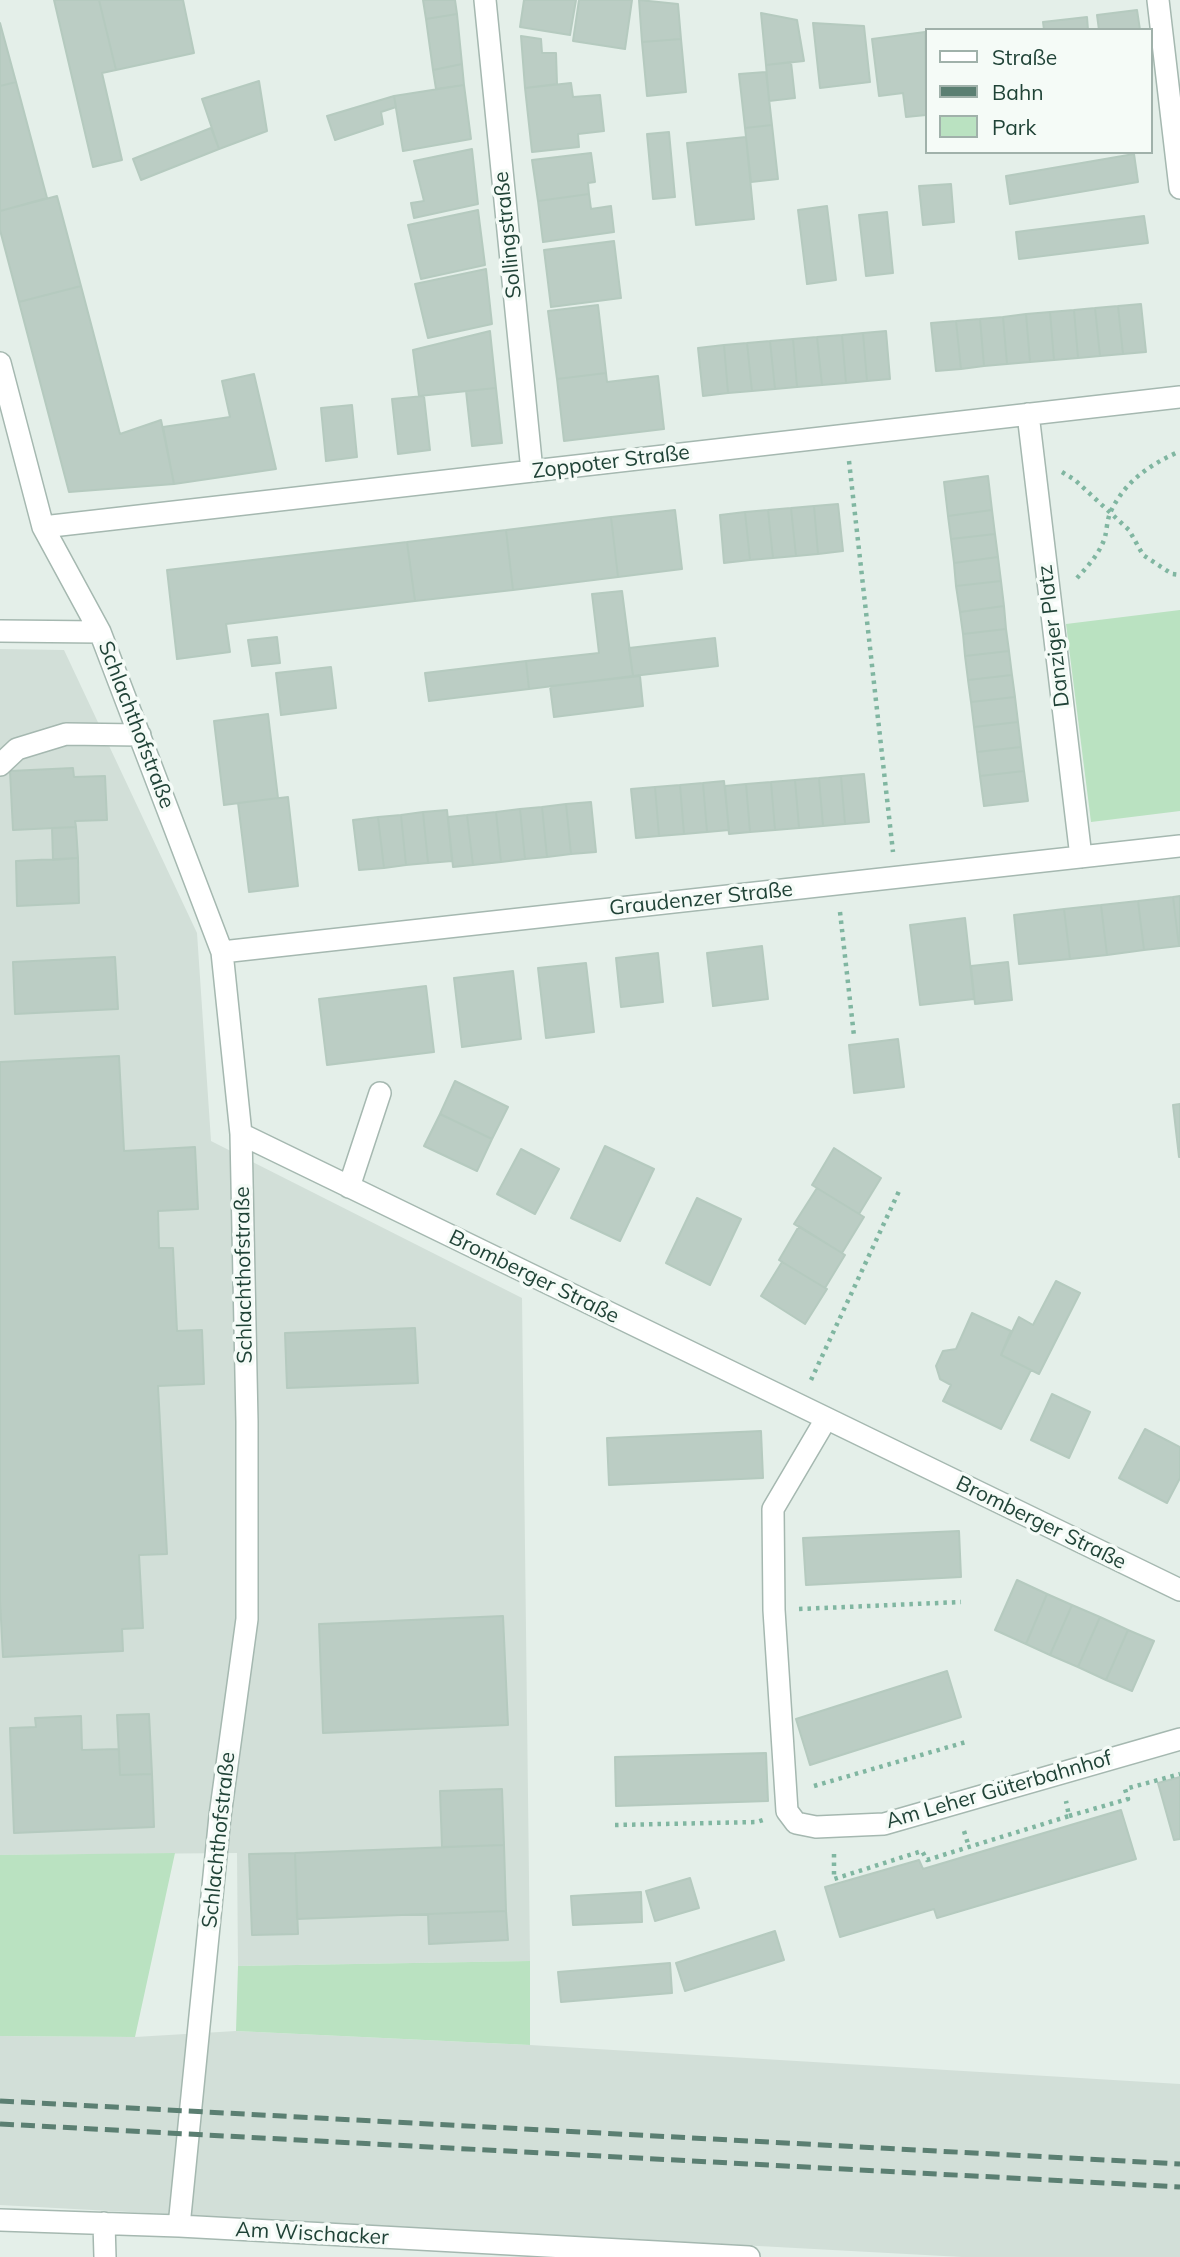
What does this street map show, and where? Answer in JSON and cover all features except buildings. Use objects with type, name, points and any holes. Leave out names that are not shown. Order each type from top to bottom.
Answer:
[{"type":"street","name":"Sollingstraße","points":[[485,0],[532,471]]},
{"type":"street","points":[[1158,0],[1180,188]]},
{"type":"street","name":"Schlachthofstraße","points":[[0,363],[43,527],[100,632],[222,952],[241,1134],[247,1422],[247,1619],[220,1816],[179,2227]]},
{"type":"street","name":"Zoppoter Straße","points":[[43,527],[1180,397]]},
{"type":"street","name":"Danziger Platz","points":[[1028,414],[1081,857]]},
{"type":"street","points":[[0,631],[100,632]]},
{"type":"street","points":[[0,765],[17,749],[66,734],[140,735]]},
{"type":"street","name":"Graudenzer Straße","points":[[222,952],[1180,846]]},
{"type":"street","points":[[349,1187],[380,1093]]},
{"type":"street","name":"Bromberger Straße","points":[[241,1134],[1180,1590]]},
{"type":"street","points":[[787,1803],[774,1610],[772,1509],[827,1419]]},
{"type":"street","name":"Am Leher Güterbahnhof","points":[[787,1803],[796,1823],[816,1827],[884,1824],[1180,1739]]},
{"type":"street","name":"Am Wischacker","points":[[0,2220],[104,2223],[749,2257]]},
{"type":"street","points":[[104,2223],[105,2257]]},
{"type":"path","points":[[846,435],[896,877]]},
{"type":"path","points":[[1048,583],[1068,584],[1077,578],[1104,541],[1110,512],[1127,486],[1151,465],[1180,453]]},
{"type":"path","points":[[1033,460],[1075,480],[1129,530],[1143,555],[1163,569],[1180,576]]},
{"type":"path","points":[[837,884],[854,1036]]},
{"type":"path","points":[[799,1406],[900,1189]]},
{"type":"path","points":[[774,1610],[961,1602]]},
{"type":"path","points":[[615,1825],[757,1822],[787,1803],[966,1742]]},
{"type":"path","points":[[1059,1773],[1069,1816]]},
{"type":"path","points":[[834,1878],[922,1851],[927,1860],[1128,1799],[1125,1789],[1180,1774]]},
{"type":"shaded area","points":[[0,649],[64,650],[197,933],[211,1141],[522,1298],[530,1961],[238,1966],[237,1853],[0,1855]]},
{"type":"shaded area","points":[[236,2031],[530,2045],[1180,2084],[1180,2257],[962,2257],[0,2205],[0,2036],[135,2037]]},
{"type":"green space","points":[[1180,610],[1180,811],[1091,822],[1066,624]]},
{"type":"green space","points":[[175,1853],[135,2037],[0,2036],[0,1855]]},
{"type":"green space","points":[[530,1961],[530,2045],[236,2031],[238,1966]]},
{"type":"railway","points":[[0,2101],[1180,2164]]},
{"type":"railway","points":[[0,2124],[1180,2187]]}]
